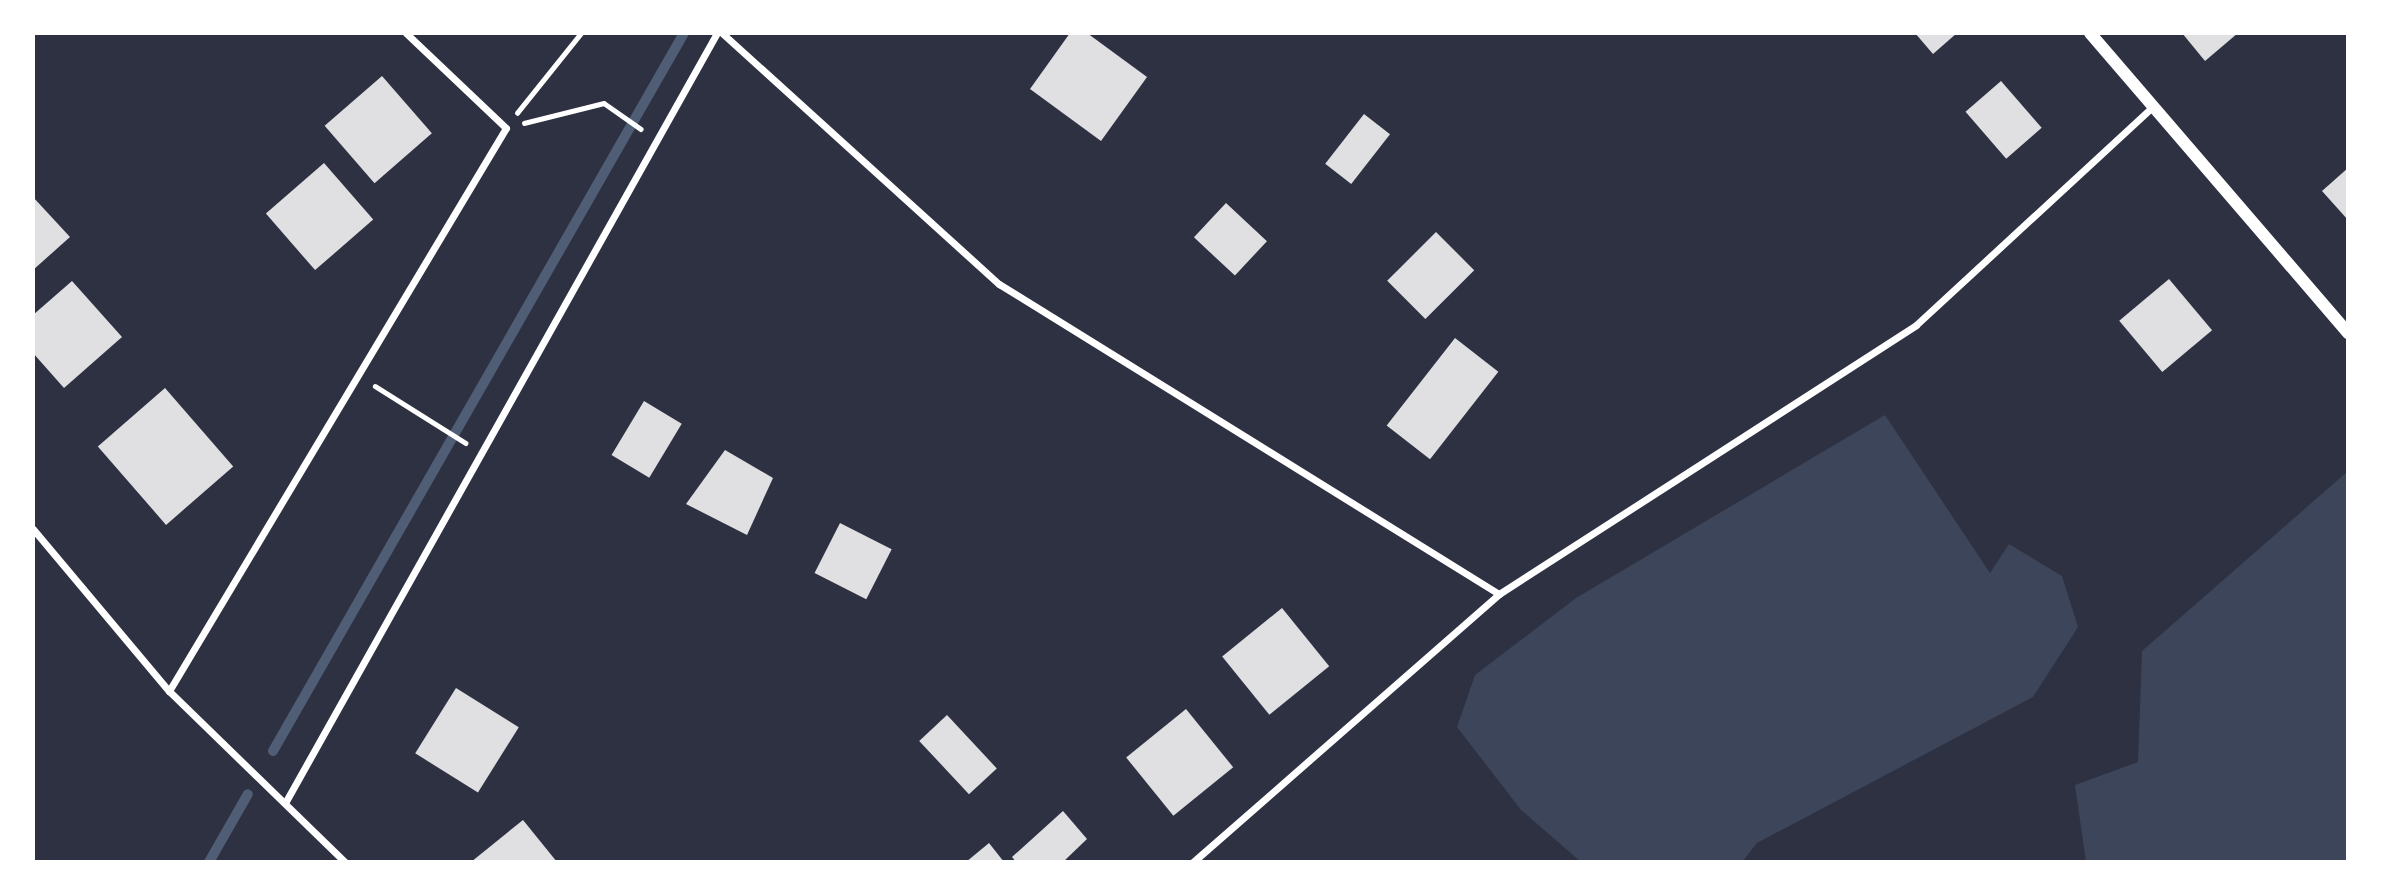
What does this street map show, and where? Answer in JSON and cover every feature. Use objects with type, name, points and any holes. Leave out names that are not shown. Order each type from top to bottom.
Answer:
[{"type":"street","points":[[169,691],[506,128],[406,33]]},
{"type":"street","points":[[285,803],[720,33],[999,284],[1499,594]]},
{"type":"street","points":[[2090,33],[2348,333]]},
{"type":"street","points":[[1193,862],[1499,594],[1916,326],[2153,106]]},
{"type":"street","points":[[33,529],[169,691],[345,862]]},
{"type":"path","points":[[506,128],[581,33]]},
{"type":"path","points":[[506,128],[604,103],[658,140]]},
{"type":"path","points":[[358,376],[482,452]]},
{"type":"shaded area","points":[[1885,415],[1990,573],[2009,544],[2062,576],[2078,627],[2033,697],[1757,843],[1742,862],[1581,862],[1521,810],[1457,727],[1475,675],[1576,598]]},
{"type":"shaded area","points":[[2348,471],[2348,862],[2086,862],[2075,785],[2138,762],[2142,651]]},
{"type":"building","points":[[1070,33],[1087,33],[1147,77],[1101,141],[1030,89]]},
{"type":"building","points":[[1915,33],[1957,33],[1933,54]]},
{"type":"building","points":[[2182,33],[2238,33],[2205,61]]},
{"type":"building","points":[[382,76],[432,133],[375,183],[325,126]]},
{"type":"building","points":[[2001,81],[2042,128],[2006,159],[1966,112]]},
{"type":"building","points":[[1364,114],[1390,134],[1351,184],[1325,164]]},
{"type":"building","points":[[324,163],[373,220],[315,270],[266,214]]},
{"type":"building","points":[[2348,168],[2348,220],[2322,191]]},
{"type":"building","points":[[33,197],[70,237],[33,270]]},
{"type":"building","points":[[1226,203],[1267,241],[1235,276],[1194,237]]},
{"type":"building","points":[[1436,232],[1474,270],[1425,319],[1387,281]]},
{"type":"building","points":[[2169,279],[2212,330],[2162,372],[2119,321]]},
{"type":"building","points":[[72,281],[122,337],[64,388],[33,353],[33,315]]},
{"type":"building","points":[[1455,338],[1498,372],[1430,459],[1387,425]]},
{"type":"building","points":[[165,388],[233,466],[166,525],[98,446]]},
{"type":"building","points":[[644,401],[682,424],[649,478],[612,455]]},
{"type":"building","points":[[725,450],[773,478],[747,535],[686,504]]},
{"type":"building","points":[[840,523],[892,549],[866,599],[815,573]]},
{"type":"building","points":[[1282,608],[1329,666],[1269,715],[1222,656]]},
{"type":"building","points":[[456,688],[519,727],[478,793],[415,753]]},
{"type":"building","points":[[1186,709],[1233,767],[1173,816],[1126,757]]},
{"type":"building","points":[[947,715],[997,768],[969,794],[919,741]]},
{"type":"building","points":[[1063,811],[1087,839],[1063,862],[1016,862],[1012,857]]},
{"type":"building","points":[[523,820],[557,862],[471,862]]},
{"type":"building","points":[[989,843],[1004,862],[966,862]]},
{"type":"waterway","points":[[273,751],[684,33]]},
{"type":"waterway","points":[[209,862],[248,794]]}]
